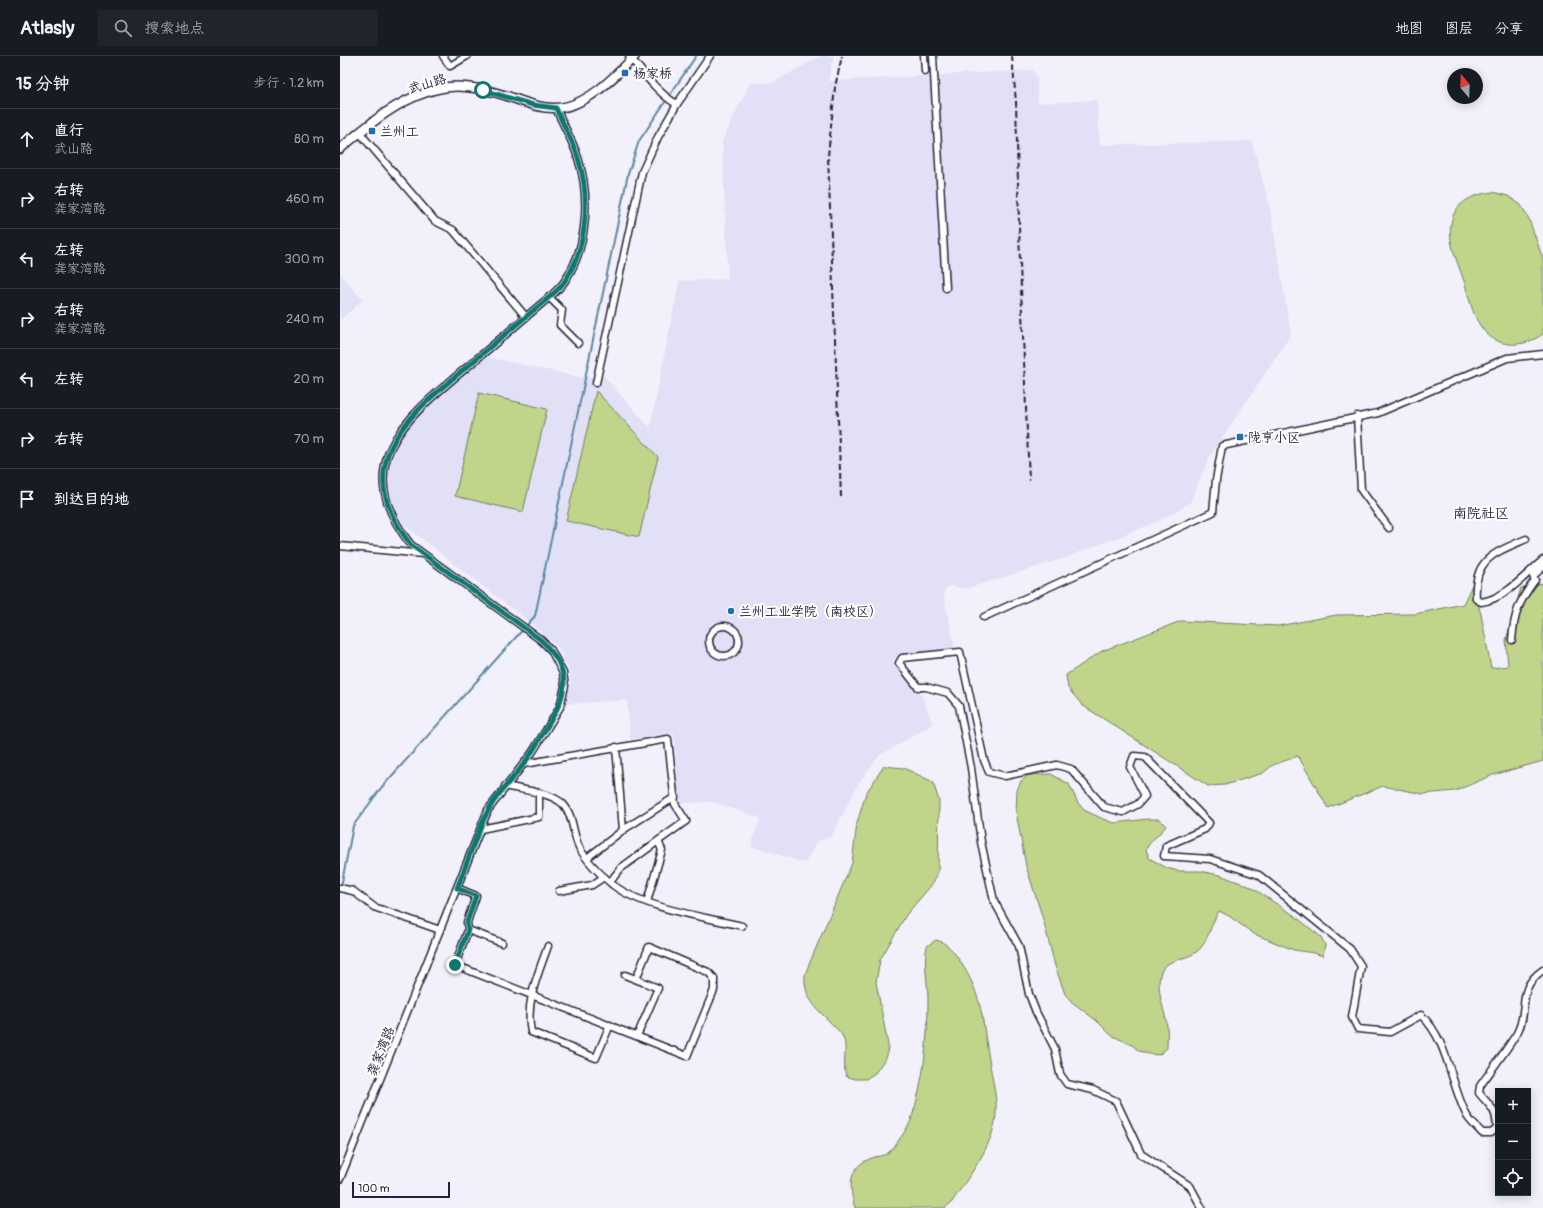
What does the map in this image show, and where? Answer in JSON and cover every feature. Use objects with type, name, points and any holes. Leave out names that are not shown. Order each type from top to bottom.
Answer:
[{"type":"main road","name":"武山路","points":[[340,149],[359,132],[384,114],[418,96],[449,87],[463,86],[483,90],[533,105],[556,108],[576,103],[598,90],[632,57]]},
{"type":"street","points":[[443,56],[450,66],[467,56]]},
{"type":"street","points":[[596,383],[642,172],[675,102],[710,56]]},
{"type":"street","points":[[924,56],[925,71]]},
{"type":"street","points":[[933,56],[946,288]]},
{"type":"street","points":[[632,57],[658,88],[675,102]]},
{"type":"street","name":"龚家湾路","points":[[340,1179],[488,810],[505,786],[524,764],[560,707],[565,686],[562,673],[551,650],[532,633],[411,545],[400,531],[389,505],[385,491],[384,468],[389,452],[397,435],[410,417],[429,398],[549,297],[566,279],[581,246],[586,218],[584,184],[578,158],[556,108]]},
{"type":"street","points":[[359,132],[435,222],[453,230],[526,317]]},
{"type":"street","points":[[549,297],[562,310],[560,325],[578,343]]},
{"type":"street","points":[[984,617],[1213,512],[1216,480],[1222,446],[1357,416],[1378,413],[1507,358],[1543,354]]},
{"type":"street","points":[[1357,416],[1361,490],[1389,528]]},
{"type":"street","points":[[1526,539],[1497,553],[1484,562],[1479,569],[1475,590],[1476,599],[1481,602],[1490,601],[1504,593],[1543,560]]},
{"type":"street","points":[[340,546],[424,554]]},
{"type":"street","points":[[1512,640],[1514,619],[1522,598],[1535,580],[1533,576],[1543,567]]},
{"type":"street","points":[[722,626],[733,629],[739,639],[736,651],[726,656],[714,653],[708,643],[712,632],[722,626]]},
{"type":"street","points":[[1202,1208],[1190,1186],[1141,1154],[1116,1101],[1092,1090],[1067,1084],[1060,1074],[1055,1049],[1036,1012],[1029,994],[1019,946],[994,901],[981,842],[971,768],[959,706],[948,693],[926,687],[918,687],[899,663],[902,658],[960,652],[984,760],[989,772],[1005,776],[1057,765],[1071,769],[1104,807],[1123,812],[1138,804],[1145,796],[1130,767],[1134,756],[1145,757],[1209,823],[1205,829],[1166,846],[1164,856],[1210,859],[1259,876],[1350,949],[1361,966],[1352,1017],[1358,1028],[1390,1032],[1421,1015],[1428,1022],[1437,1037],[1466,1115],[1482,1132],[1491,1134],[1497,1129],[1495,1110],[1479,1093],[1480,1086],[1518,1032],[1523,1014],[1523,998],[1534,976],[1543,970]]},
{"type":"street","points":[[524,764],[668,739],[676,804],[686,821],[622,868],[610,882]]},
{"type":"street","points":[[616,747],[623,830]]},
{"type":"street","points":[[505,786],[539,793],[563,805],[569,815],[579,847],[596,871],[610,882],[647,902],[742,926]]},
{"type":"street","points":[[481,829],[539,817],[539,793]]},
{"type":"street","points":[[587,858],[623,830],[675,797]]},
{"type":"street","points":[[647,902],[662,850],[658,841]]},
{"type":"street","points":[[559,891],[592,885],[604,877]]},
{"type":"street","points":[[340,888],[353,891],[374,907],[440,930]]},
{"type":"street","points":[[457,888],[476,896],[467,922],[468,930],[455,965],[687,1056],[715,986],[714,978],[708,972],[649,947],[636,979]]},
{"type":"street","points":[[468,930],[502,943]]},
{"type":"street","points":[[548,946],[532,994],[529,1021],[531,1032],[596,1058],[610,1025]]},
{"type":"street","points":[[625,975],[658,988],[636,1036]]},
{"type":"shaded area","points":[[821,56],[834,56],[828,81],[1033,70],[1037,76],[1038,103],[1097,100],[1100,145],[1252,141],[1270,207],[1291,335],[1209,458],[1190,503],[1157,522],[1065,558],[966,589],[950,586],[945,589],[944,596],[955,648],[943,651],[925,651],[898,656],[892,661],[922,697],[933,724],[879,756],[860,781],[831,837],[818,841],[805,863],[751,846],[760,818],[712,802],[679,803],[674,734],[630,739],[627,700],[566,704],[571,682],[569,670],[558,647],[533,625],[404,525],[390,499],[388,472],[399,439],[428,404],[487,357],[579,377],[604,376],[650,428],[679,281],[728,279],[722,141],[750,83],[772,83]]},
{"type":"shaded area","points":[[340,274],[363,300],[340,320]]},
{"type":"green space","points":[[1493,192],[1508,196],[1521,205],[1529,219],[1543,259],[1543,334],[1529,342],[1521,344],[1506,344],[1498,341],[1491,338],[1481,327],[1472,308],[1451,241],[1450,232],[1453,216],[1460,205],[1475,196]]},
{"type":"green space","points":[[596,391],[658,457],[639,537],[566,521]]},
{"type":"green space","points":[[479,393],[547,409],[523,512],[455,496]]},
{"type":"green space","points":[[1543,583],[1543,761],[1493,775],[1455,791],[1423,794],[1383,786],[1328,808],[1298,756],[1273,765],[1263,773],[1225,785],[1208,786],[1082,705],[1068,688],[1066,675],[1102,651],[1181,621],[1278,626],[1336,615],[1415,614],[1463,604],[1472,585],[1481,614],[1491,668],[1508,666],[1506,640],[1521,588]]},
{"type":"green space","points":[[884,766],[904,768],[933,782],[939,801],[938,872],[934,882],[906,915],[880,960],[876,982],[888,1045],[887,1056],[875,1073],[866,1079],[855,1079],[846,1076],[845,1046],[843,1037],[812,1002],[806,990],[805,974],[852,863],[857,823],[866,793]]},
{"type":"green space","points":[[1051,774],[1069,784],[1078,803],[1084,810],[1103,819],[1114,823],[1159,819],[1166,826],[1146,849],[1149,858],[1167,868],[1178,871],[1199,871],[1220,875],[1251,887],[1295,916],[1321,937],[1325,945],[1323,956],[1294,950],[1254,934],[1229,916],[1219,911],[1203,945],[1195,953],[1171,962],[1163,968],[1161,972],[1159,986],[1167,1026],[1167,1048],[1159,1055],[1149,1054],[1139,1051],[1132,1045],[1111,1035],[1097,1021],[1072,1002],[1065,994],[1055,966],[1043,919],[1026,866],[1016,812],[1017,790],[1021,781],[1029,775]]},
{"type":"green space","points":[[936,940],[947,945],[955,954],[968,974],[977,997],[983,1020],[996,1099],[996,1114],[992,1133],[977,1164],[952,1202],[945,1208],[855,1208],[851,1185],[854,1172],[864,1162],[885,1154],[892,1149],[902,1136],[911,1120],[922,1076],[927,1030],[928,993],[926,953],[927,946]]},
{"type":"waterway","points":[[341,887],[353,826],[381,788],[535,616],[628,174],[639,141],[696,56]]},
{"type":"railway","points":[[841,497],[828,156],[835,87],[842,56]]},
{"type":"railway","points":[[1012,56],[1016,102],[1020,264],[1029,480]]},
{"type":"place","name":"杨家桥","points":[[625,73]]},
{"type":"place","name":"兰州工","points":[[372,131]]},
{"type":"place","name":"陇亨小区","points":[[1240,437]]},
{"type":"place","name":"兰州工业学院（南校区）","points":[[731,611]]},
{"type":"district","name":"南院社区","points":[[1481,513]]},
{"type":"route","points":[[455,965],[468,930],[467,922],[476,896],[457,888],[488,810],[532,753],[560,707],[565,686],[557,661],[551,650],[541,640],[411,545],[400,531],[389,505],[385,491],[384,468],[389,452],[397,435],[410,417],[429,398],[552,295],[566,279],[581,246],[586,218],[584,184],[578,158],[556,108],[533,105],[506,95],[483,90]]}]
